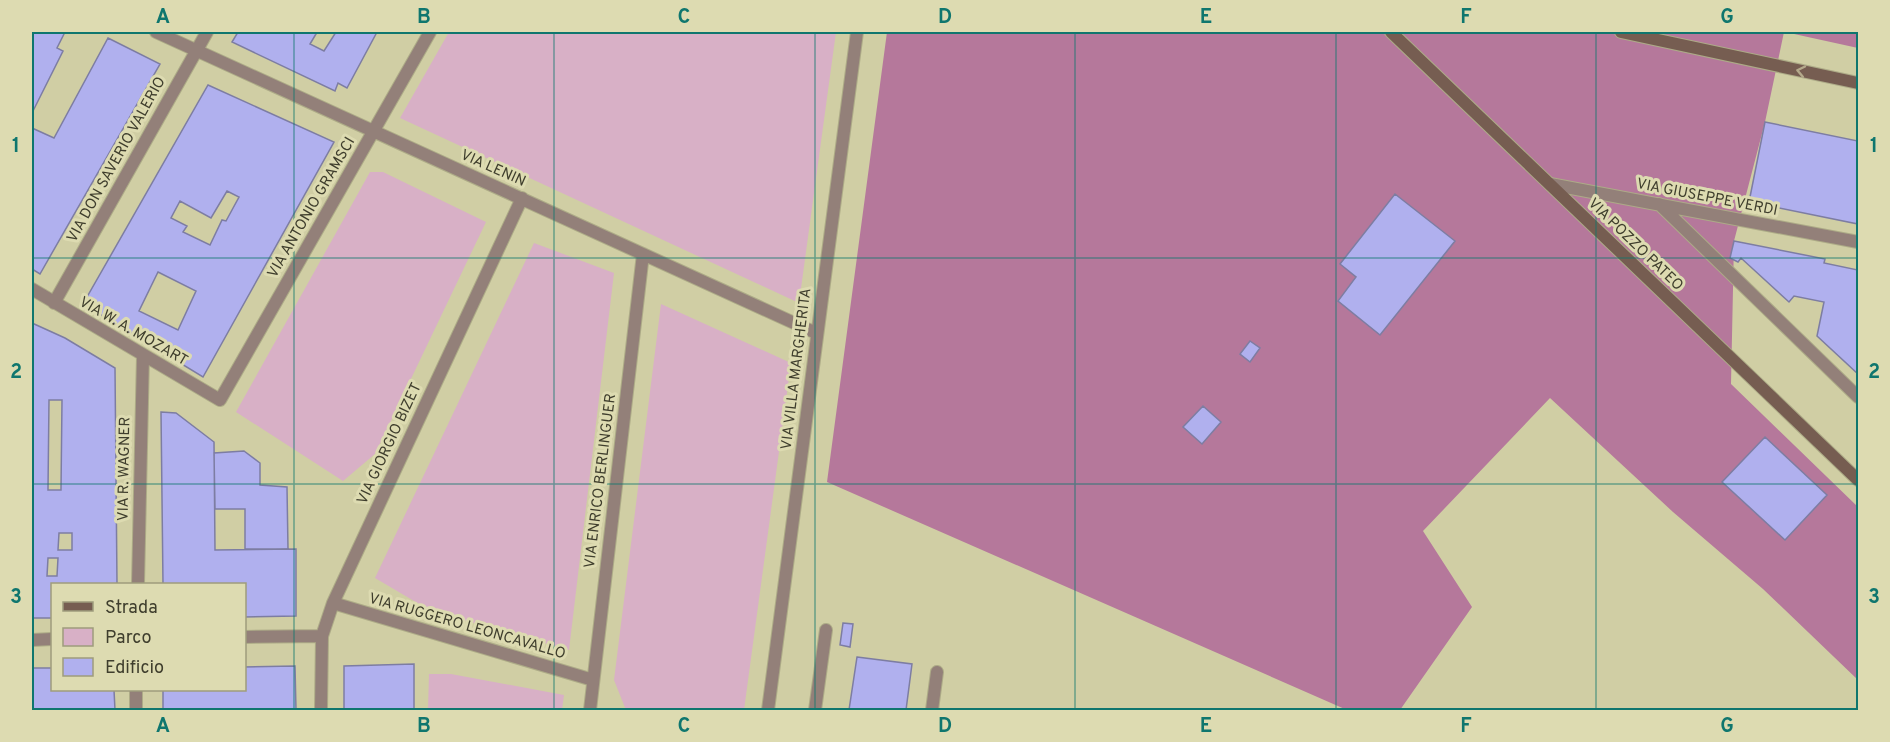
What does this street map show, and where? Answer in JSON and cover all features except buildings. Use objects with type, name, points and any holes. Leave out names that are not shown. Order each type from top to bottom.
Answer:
[{"type":"street","name":"VIA LENIN","points":[[156,32],[816,333]]},
{"type":"street","name":"VIA DON SAVERIO VALERIO","points":[[54,303],[207,32]]},
{"type":"street","name":"VIA ANTONIO GRAMSCI","points":[[220,400],[430,32]]},
{"type":"street","name":"VIA VILLA MARGHERITA","points":[[768,711],[857,32]]},
{"type":"street","name":"VIA POZZO PATEO","points":[[1391,32],[1858,480]]},
{"type":"street","points":[[1621,32],[1858,83]]},
{"type":"street","name":"VIA GIUSEPPE VERDI","points":[[1550,184],[1858,242]]},
{"type":"street","name":"VIA GIORGIO BIZET","points":[[321,711],[322,636],[333,603],[522,198]]},
{"type":"street","points":[[1659,204],[1858,397]]},
{"type":"street","name":"VIA ENRICO BERLINGUER","points":[[590,711],[644,254]]},
{"type":"street","name":"VIA W. A. MOZART","points":[[32,289],[220,400]]},
{"type":"street","name":"VIA R. WAGNER","points":[[138,583],[143,355]]},
{"type":"street","name":"VIA RUGGERO LEONCAVALLO","points":[[333,603],[593,680]]},
{"type":"street","points":[[815,711],[826,630]]},
{"type":"street","points":[[246,637],[322,636]]},
{"type":"street","points":[[32,640],[51,639]]},
{"type":"street","points":[[932,711],[937,672]]},
{"type":"street","points":[[136,691],[136,711]]},
{"type":"green space","points":[[449,32],[836,32],[799,303],[400,118]]},
{"type":"green space","points":[[370,172],[383,172],[486,222],[375,454],[343,481],[236,412]]},
{"type":"green space","points":[[534,243],[614,273],[569,650],[431,611],[375,578]]},
{"type":"green space","points":[[661,304],[791,363],[744,710],[626,710],[614,680]]},
{"type":"green space","points":[[429,674],[451,674],[564,695],[562,710],[428,710]]},
{"type":"shaded area","points":[[887,32],[1784,32],[1765,122],[1734,241],[1731,384],[1858,507],[1858,680],[1763,589],[1673,512],[1550,398],[1423,531],[1472,607],[1400,710],[1347,710],[827,482]]},
{"type":"shaded area","points":[[1785,32],[1858,32],[1858,48]]}]
